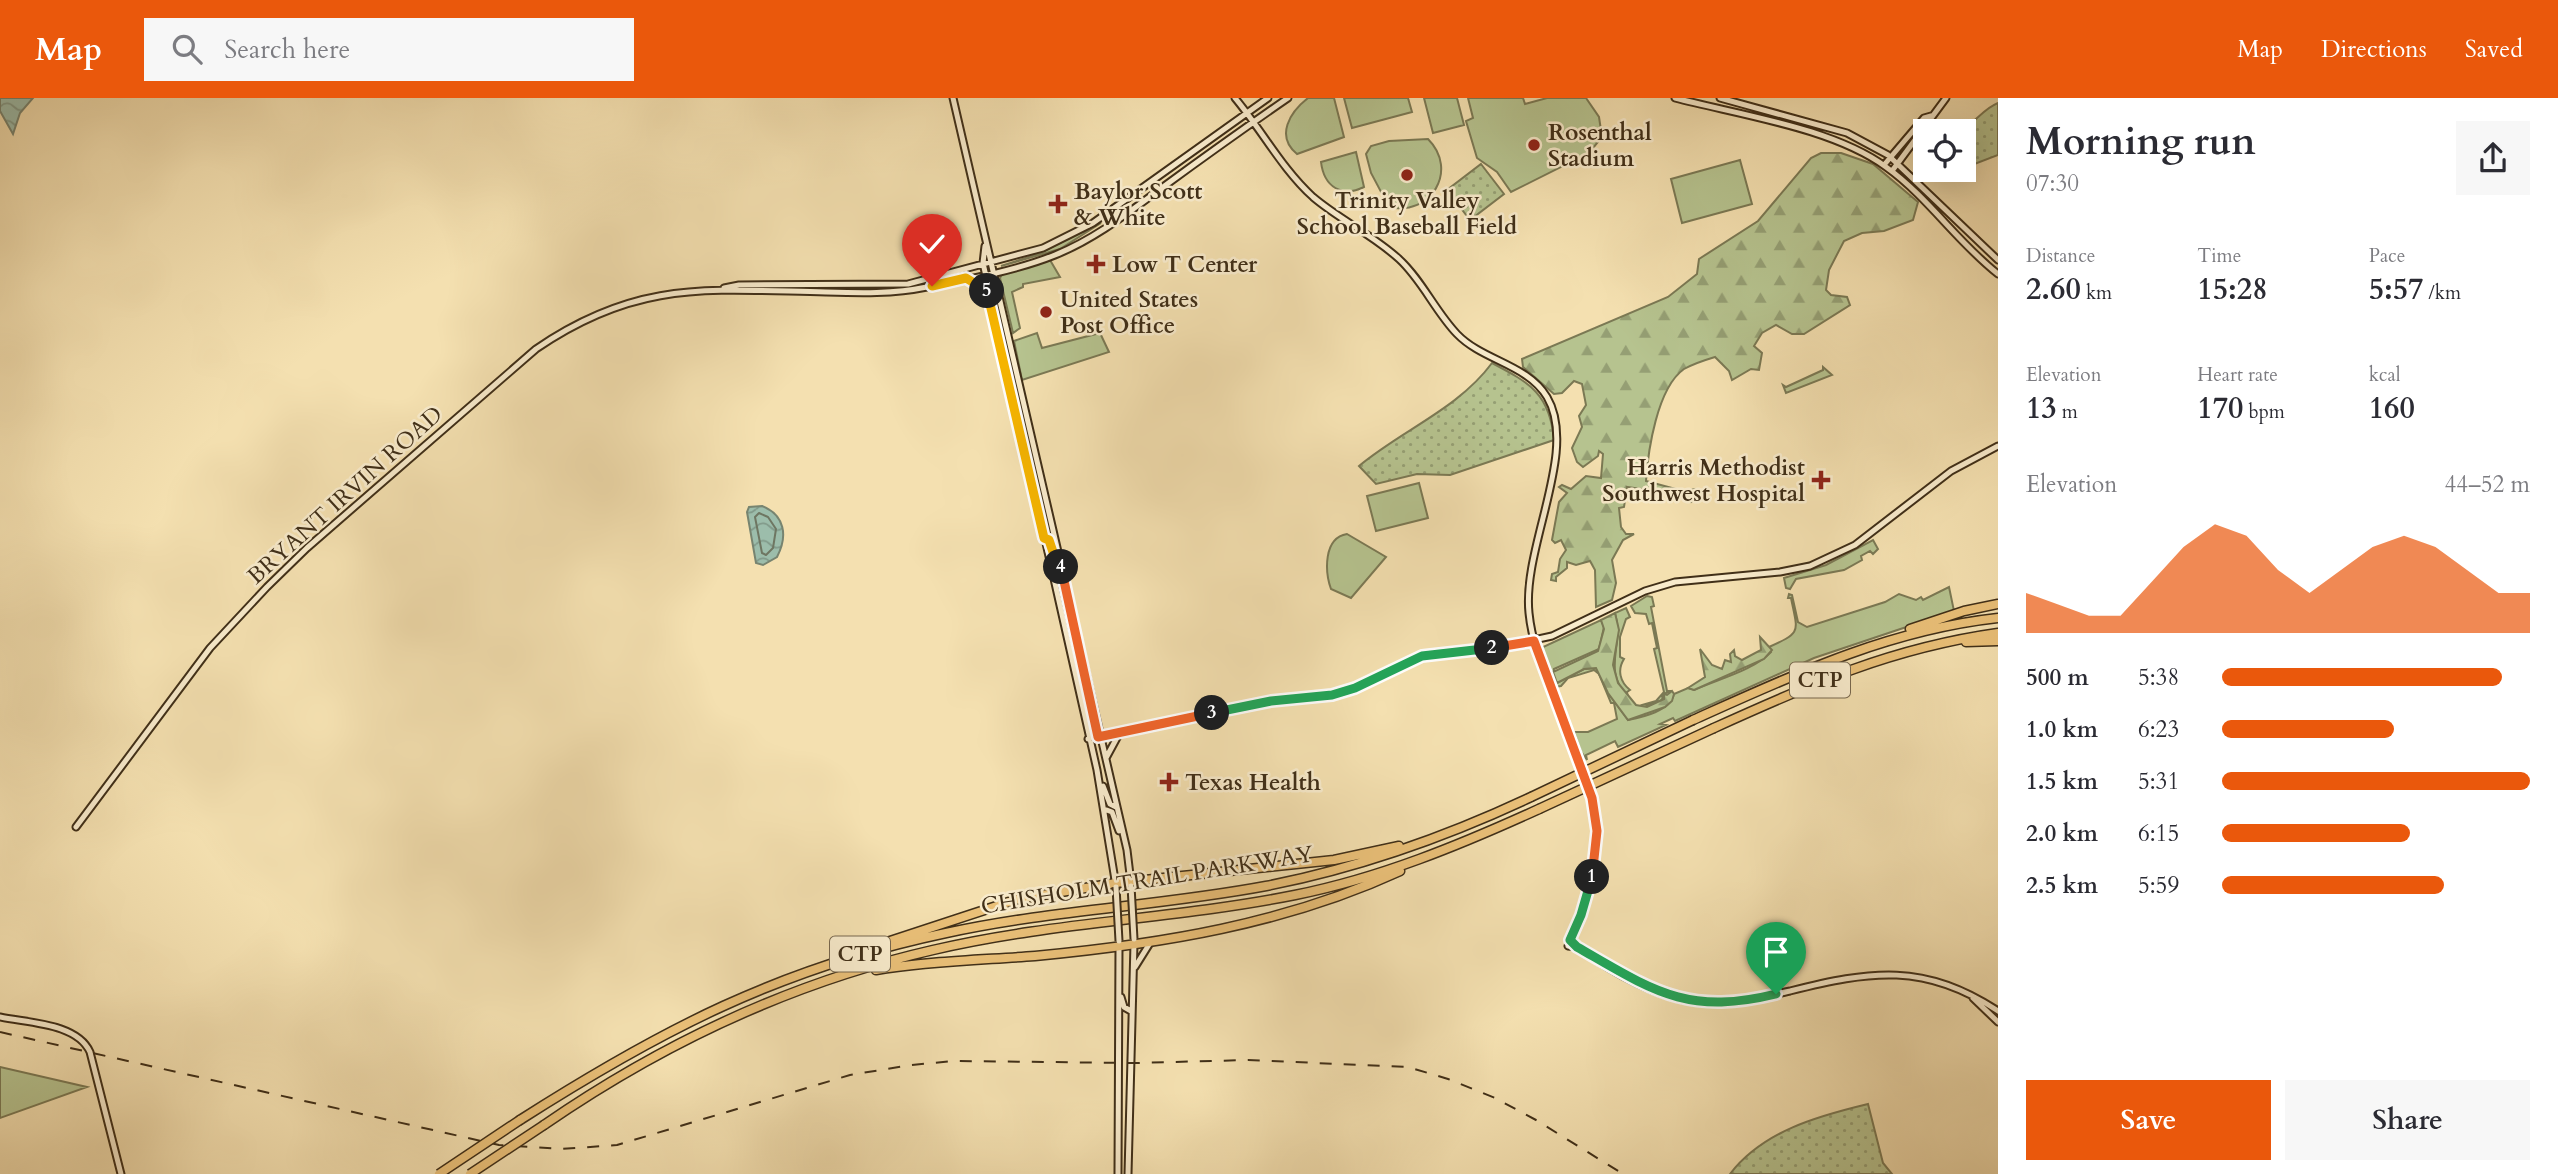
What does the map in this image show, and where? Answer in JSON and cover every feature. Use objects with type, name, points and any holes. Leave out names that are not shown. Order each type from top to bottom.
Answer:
[{"type":"highway","points":[[1871,645],[1942,618],[1998,604]]},
{"type":"highway","name":"CHISHOLM TRAIL PARKWAY","points":[[439,1174],[612,1062],[678,1026],[754,991],[839,960],[975,927],[1286,882],[1383,856],[1472,824],[1814,666],[1871,645],[1930,629],[1998,618]]},
{"type":"highway","name":"CHISHOLM TRAIL PARKWAY","points":[[470,1174],[604,1084],[680,1042],[754,1007],[842,975],[960,944],[1298,894],[1384,871],[1444,851],[1847,669],[1931,644],[1998,633]]},
{"type":"highway","points":[[1931,644],[1998,641]]},
{"type":"highway","points":[[839,960],[977,910],[1018,899],[1341,859],[1472,824]]},
{"type":"highway","points":[[842,975],[933,961],[1034,956],[1248,925],[1298,911],[1371,884],[1444,851]]},
{"type":"street","points":[[953,98],[985,246],[995,272],[1098,737],[1127,850],[1134,941],[1128,1174]]},
{"type":"street","points":[[1235,98],[1242,101],[1247,112],[1302,185],[1401,260],[1458,335],[1491,357],[1525,374],[1547,397],[1555,416],[1559,440],[1531,557],[1528,600],[1534,641],[1592,798],[1597,821],[1596,850],[1590,884],[1569,943],[1644,987],[1703,1003],[1745,1001],[1855,975],[1887,972],[1928,978],[1998,1011]]},
{"type":"street","name":"BRYANT IRVIN ROAD","points":[[773,288],[908,284],[1043,248],[1082,231],[1268,98]]},
{"type":"street","name":"BRYANT IRVIN ROAD","points":[[76,827],[210,648],[267,587],[307,548],[536,349],[578,322],[624,303],[665,294],[710,291],[739,285],[885,293],[986,274],[1044,259],[1085,241],[1288,98]]},
{"type":"street","points":[[1675,98],[1839,142],[1884,165],[1998,274]]},
{"type":"street","points":[[1720,98],[1847,133],[1891,156],[1998,260],[1992,269]]},
{"type":"street","points":[[1892,171],[1946,98]]},
{"type":"street","points":[[1884,165],[1924,118],[1931,116]]},
{"type":"street","points":[[1943,221],[1951,213]]},
{"type":"street","points":[[985,246],[983,262],[1099,781],[1116,885],[1119,943],[1118,1174]]},
{"type":"street","points":[[966,278],[981,285],[990,294]]},
{"type":"street","points":[[1088,739],[1271,701],[1332,695],[1355,688],[1422,656],[1534,641],[1568,630],[1663,585],[1690,579],[1780,572],[1827,560],[1855,545],[1951,471],[1998,446]]},
{"type":"street","points":[[1044,538],[1049,540],[1060,566]]},
{"type":"street","points":[[1105,761],[1110,745],[1120,733]]},
{"type":"street","points":[[1099,781],[1110,804],[1116,807]]},
{"type":"street","points":[[1104,809],[1112,812],[1127,850]]},
{"type":"street","points":[[1133,973],[1143,949],[1154,940]]},
{"type":"street","points":[[1119,987],[1124,1007],[1131,1011]]},
{"type":"street","points":[[1973,998],[1998,1022]]},
{"type":"street","points":[[0,1017],[72,1033],[81,1038],[90,1052],[121,1174]]},
{"type":"street","points":[[1118,1124],[1128,1124]]},
{"type":"green space","points":[[1308,98],[1334,98],[1344,137],[1297,154],[1290,147],[1286,132],[1291,117]]},
{"type":"green space","points":[[1344,98],[1408,98],[1412,112],[1352,128]]},
{"type":"green space","points":[[1424,98],[1457,98],[1464,125],[1433,133]]},
{"type":"green space","name":"Rosenthal Stadium","points":[[1468,98],[1523,98],[1525,104],[1547,98],[1586,98],[1599,117],[1602,137],[1589,153],[1511,192],[1497,172],[1477,158],[1466,121],[1473,118]]},
{"type":"green space","points":[[1998,103],[1998,155],[1976,163],[1976,119]]},
{"type":"green space","name":"Trinity Valley School Baseball Field","points":[[1428,139],[1437,151],[1441,164],[1436,188],[1428,198],[1417,205],[1389,207],[1371,173],[1366,154],[1371,146],[1389,141]]},
{"type":"green space","points":[[1356,152],[1364,187],[1348,191],[1335,188],[1326,178],[1321,162]]},
{"type":"green space","points":[[1821,153],[1841,153],[1873,164],[1918,202],[1913,220],[1884,231],[1862,233],[1844,241],[1829,270],[1826,290],[1831,295],[1847,297],[1850,305],[1804,334],[1792,334],[1776,325],[1762,333],[1754,346],[1762,353],[1759,370],[1751,369],[1732,380],[1729,371],[1715,357],[1684,369],[1675,378],[1667,390],[1656,421],[1646,481],[1683,491],[1695,489],[1698,497],[1691,502],[1681,495],[1627,487],[1624,507],[1619,508],[1621,527],[1626,534],[1634,534],[1623,540],[1612,560],[1616,583],[1612,600],[1596,607],[1595,570],[1590,561],[1576,565],[1567,562],[1567,568],[1556,577],[1556,581],[1551,580],[1552,574],[1558,572],[1560,559],[1566,550],[1561,540],[1555,543],[1552,540],[1559,502],[1567,493],[1559,487],[1562,485],[1571,489],[1586,476],[1601,478],[1603,454],[1599,451],[1598,456],[1583,467],[1577,462],[1572,448],[1582,427],[1579,416],[1586,405],[1582,384],[1574,381],[1562,393],[1554,394],[1523,367],[1522,359],[1668,297],[1697,274],[1699,259],[1758,221],[1811,158]]},
{"type":"green space","points":[[1740,160],[1752,204],[1682,223],[1671,179]]},
{"type":"green space","points":[[1481,164],[1504,194],[1470,220],[1447,190]]},
{"type":"green space","points":[[1101,223],[1060,249],[1001,266],[1038,254]]},
{"type":"green space","points":[[1050,260],[1060,277],[1023,284],[1023,287],[1012,292],[1020,328],[1013,333],[1000,278],[1002,274]]},
{"type":"green space","points":[[1037,333],[1042,348],[1100,333],[1109,352],[1022,380],[1014,341]]},
{"type":"green space","points":[[1492,363],[1536,392],[1548,411],[1554,440],[1450,475],[1417,474],[1376,484],[1359,466],[1463,393]]},
{"type":"green space","points":[[1823,367],[1832,375],[1786,393],[1783,385],[1786,387],[1823,370]]},
{"type":"green space","points":[[1419,483],[1428,518],[1376,531],[1367,496]]},
{"type":"green space","points":[[1347,534],[1386,557],[1351,598],[1331,589],[1327,565],[1334,542]]},
{"type":"green space","points":[[1873,540],[1878,549],[1873,554],[1870,551],[1861,556],[1862,560],[1844,570],[1796,579],[1790,589],[1786,588],[1784,578],[1826,565]]},
{"type":"green space","points":[[1949,587],[1954,611],[1814,658],[1675,721],[1673,718],[1660,724],[1666,725],[1618,747],[1615,741],[1586,755],[1587,760],[1582,753],[1585,763],[1574,732],[1588,732],[1617,719],[1614,703],[1611,703],[1600,676],[1608,693],[1628,720],[1641,717],[1662,709],[1674,694],[1688,688],[1694,690],[1745,669],[1764,658],[1771,652],[1769,647],[1787,638],[1795,630],[1789,594],[1792,595],[1798,622],[1807,627],[1885,602],[1899,594],[1916,600],[1921,597],[1923,600]]},
{"type":"green space","points":[[1647,596],[1652,597],[1654,606],[1651,607],[1667,691],[1672,691],[1663,694],[1662,700],[1644,707],[1642,705],[1656,701],[1664,692],[1654,649],[1657,648],[1652,623],[1649,624],[1646,614],[1635,613],[1631,606]]},
{"type":"green space","points":[[1626,608],[1630,617],[1626,619],[1620,637],[1620,657],[1624,659],[1620,672],[1622,680],[1630,690],[1627,692],[1628,698],[1620,687],[1615,666],[1615,613]]},
{"type":"green space","points":[[1615,613],[1619,630],[1613,665],[1618,683],[1636,705],[1647,707],[1664,699],[1664,694],[1672,691],[1674,694],[1672,701],[1665,707],[1628,720],[1608,693],[1596,668],[1584,669],[1557,683],[1553,672],[1598,651],[1604,629],[1601,620]]},
{"type":"green space","points":[[1601,620],[1604,627],[1599,649],[1554,669],[1554,682],[1557,683],[1584,669],[1596,668],[1599,674],[1594,670],[1568,678],[1561,686],[1555,687],[1541,648]]},
{"type":"green space","points":[[1760,637],[1772,650],[1764,659],[1694,690],[1688,688],[1705,677],[1700,649],[1712,665],[1722,669],[1725,660],[1731,662],[1730,654],[1734,650],[1735,656],[1742,660],[1761,650]]},
{"type":"green space","points":[[0,1067],[87,1087],[0,1118]]},
{"type":"green space","points":[[1868,1104],[1883,1163],[1892,1174],[1730,1174],[1743,1159],[1775,1136],[1811,1120]]},
{"type":"water","points":[[0,98],[33,98],[20,113],[13,134],[0,111]]},
{"type":"water","points":[[762,506],[776,515],[783,534],[777,557],[763,565],[756,563],[747,512],[749,507]]},
{"type":"railway","points":[[0,1032],[499,1145],[561,1149],[617,1145],[850,1075],[911,1065],[954,1061],[1136,1063],[1248,1060],[1408,1067],[1448,1079],[1495,1098],[1623,1174]]},
{"type":"place","name":"Rosenthal Stadium","points":[[1534,145]]},
{"type":"place","name":"Trinity Valley School Baseball Field","points":[[1407,175]]},
{"type":"place","name":"Baylor Scott & White","points":[[1058,204]]},
{"type":"place","name":"Low T Center","points":[[1096,264]]},
{"type":"place","name":"United States Post Office","points":[[1046,312]]},
{"type":"place","name":"Harris Methodist Southwest Hospital","points":[[1821,480]]},
{"type":"place","name":"Texas Health","points":[[1169,782]]},
{"type":"route","points":[[932,286],[966,278],[981,285],[990,294],[1044,538],[1048,538],[1053,556],[1060,566],[1098,737],[1271,701],[1332,695],[1355,688],[1422,656],[1534,641],[1592,798],[1597,821],[1596,850],[1590,884],[1570,940],[1577,947],[1658,993],[1703,1003],[1735,1002],[1776,994]]}]
